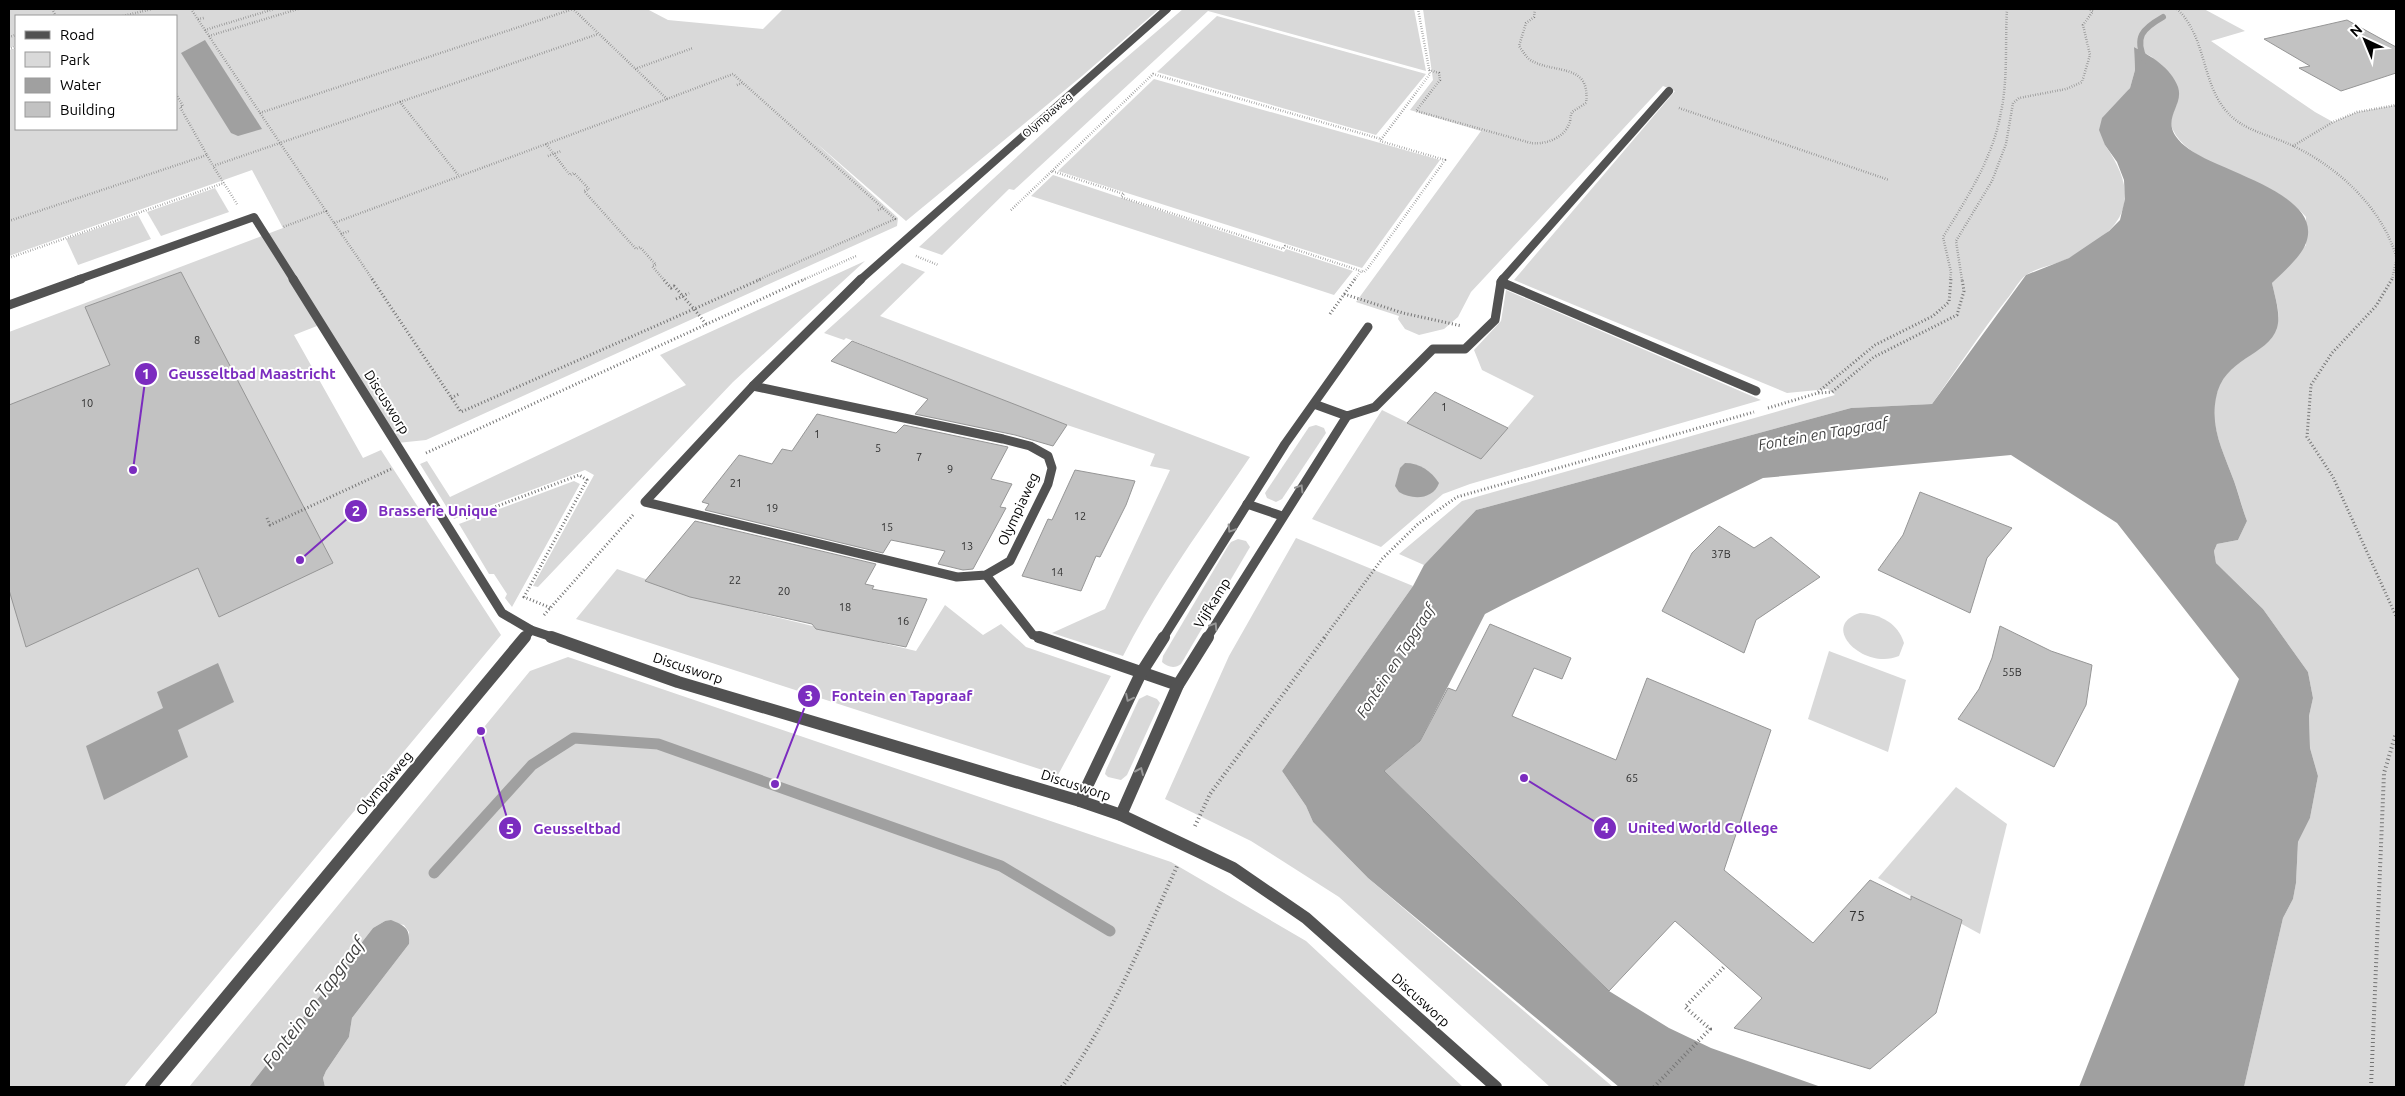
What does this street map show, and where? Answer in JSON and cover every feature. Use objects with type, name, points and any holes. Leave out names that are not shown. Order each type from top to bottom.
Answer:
[{"type":"street","name":"Olympiaweg","points":[[753,386],[1003,439],[1030,446],[1048,456],[1052,468],[1048,484],[1010,561],[986,575],[957,577],[645,502],[753,386],[850,289],[1167,9]]},
{"type":"street","points":[[1314,404],[1346,416],[1375,407],[1433,349],[1465,349],[1495,320],[1501,282],[1669,91]]},
{"type":"street","name":"Discusworp","points":[[246,219],[254,216],[266,234],[502,614],[531,630],[678,682],[1080,801],[1121,815],[1233,868],[1306,918],[1496,1087]]},
{"type":"street","points":[[9,306],[246,219]]},
{"type":"street","points":[[1501,282],[1756,391]]},
{"type":"street","name":"Vijfkamp","points":[[1080,801],[1141,673],[1286,444],[1368,327]]},
{"type":"street","name":"Vijfkamp","points":[[1121,815],[1178,686],[1282,516],[1346,416]]},
{"type":"street","points":[[1247,504],[1282,516]]},
{"type":"street","points":[[986,575],[1033,635],[1178,686]]},
{"type":"street","name":"Olympiaweg","points":[[151,1087],[531,630]]},
{"type":"path","points":[[133,15],[152,9]]},
{"type":"path","points":[[191,9],[280,143],[461,412],[895,219],[733,74],[546,144],[481,166],[334,223]]},
{"type":"path","points":[[205,30],[274,9]]},
{"type":"path","points":[[209,36],[298,9]]},
{"type":"path","points":[[260,113],[573,9],[667,99]]},
{"type":"path","points":[[1380,141],[1430,74],[1418,9]]},
{"type":"path","points":[[1429,70],[1439,73],[1440,80],[1416,111],[1536,144],[1550,144],[1569,125],[1568,117],[1570,113],[1586,104],[1588,89],[1586,85],[1567,70],[1532,60],[1519,46],[1526,24],[1534,17],[1535,9]]},
{"type":"path","points":[[1818,393],[1875,345],[1934,316],[1949,302],[1951,272],[1943,237],[1974,185],[1998,128],[2006,79],[2007,9]]},
{"type":"path","points":[[1764,409],[1818,393],[1832,392],[1874,357],[1920,336],[1957,315],[1964,291],[1956,241],[1992,181],[2006,144],[2013,103],[2019,98],[2066,89],[2082,82],[2090,55],[2083,25],[2094,10],[2089,9]]},
{"type":"path","points":[[2177,9],[2184,13],[2203,52],[2217,99],[2229,115],[2255,130],[2293,146],[2347,183],[2377,214],[2391,239],[2396,256]]},
{"type":"path","points":[[198,19],[204,18]]},
{"type":"path","points":[[213,166],[584,41],[599,34]]},
{"type":"path","points":[[635,69],[693,48]]},
{"type":"path","points":[[1011,210],[1153,74],[1445,160],[1364,272],[1285,246],[1283,249],[1120,197],[1124,194],[1052,171]]},
{"type":"path","points":[[737,85],[742,83]]},
{"type":"path","points":[[178,97],[183,106],[180,106],[213,166],[246,219]]},
{"type":"path","points":[[400,102],[459,176]]},
{"type":"path","points":[[1659,102],[1889,180]]},
{"type":"path","points":[[2293,146],[2333,122],[2357,112],[2396,105]]},
{"type":"path","points":[[1276,114],[1280,110]]},
{"type":"path","points":[[546,144],[570,175],[574,173],[589,189],[584,191],[636,249],[640,247],[656,264],[652,266],[671,288],[674,286],[706,324]]},
{"type":"path","points":[[548,156],[561,151]]},
{"type":"path","points":[[9,221],[207,155]]},
{"type":"path","points":[[9,258],[224,183]]},
{"type":"path","points":[[878,210],[883,208]]},
{"type":"path","points":[[266,234],[326,211]]},
{"type":"path","points":[[341,234],[349,231]]},
{"type":"path","points":[[266,518],[270,525],[882,244],[938,265]]},
{"type":"path","points":[[2396,261],[2392,284],[2376,306],[2332,353],[2311,384],[2306,437],[2333,477],[2396,616]]},
{"type":"path","points":[[1363,266],[1368,268]]},
{"type":"path","points":[[1330,314],[1361,271]]},
{"type":"path","points":[[676,299],[688,293]]},
{"type":"path","points":[[1344,294],[1431,320]]},
{"type":"path","points":[[451,398],[460,394]]},
{"type":"path","points":[[1062,1087],[1086,1055],[1117,1000],[1210,794],[1382,559],[1418,524],[1457,497],[1755,412]]},
{"type":"path","points":[[447,526],[579,476],[587,480],[524,597],[551,608]]},
{"type":"path","points":[[531,630],[645,502]]},
{"type":"path","points":[[2371,1087],[2384,773],[2396,733]]},
{"type":"path","points":[[1654,1087],[1710,1029],[1685,1007],[1725,966]]},
{"type":"green space","points":[[9,9],[647,9],[668,20],[763,29],[783,9],[1159,9],[1082,76],[906,221],[815,142],[898,218],[897,226],[426,440],[397,443],[322,324],[294,335],[363,458],[381,450],[501,635],[124,1087],[9,1087],[9,332],[283,228],[252,170],[9,256],[9,50],[15,48],[15,130],[178,130],[178,15],[15,15],[15,46],[9,48]]},
{"type":"green space","points":[[1183,9],[1414,9],[1426,71],[1208,11],[1014,190],[1009,189],[942,255],[919,247],[1107,74]]},
{"type":"green space","points":[[1423,9],[2204,9],[2245,31],[2211,41],[2315,112],[2333,122],[2357,112],[2396,105],[2396,1087],[2244,1087],[2283,918],[2293,899],[2296,883],[2298,842],[2310,818],[2318,776],[2310,748],[2309,716],[2313,698],[2308,672],[2263,609],[2216,563],[2214,551],[2217,544],[2238,540],[2247,521],[2219,440],[2214,418],[2214,407],[2221,383],[2228,373],[2266,342],[2273,333],[2278,321],[2278,307],[2272,283],[2306,245],[2306,217],[2280,195],[2202,158],[2180,140],[2173,130],[2171,123],[2177,104],[2152,57],[2134,47],[2135,70],[2130,88],[2118,103],[2105,145],[2117,165],[2123,182],[2125,198],[2122,212],[2114,225],[2088,247],[2064,260],[2023,277],[1932,404],[1851,408],[1476,510],[1424,565],[1399,554],[1462,501],[1835,395],[1828,389],[1787,393],[1514,280],[1675,91],[1663,86],[1471,292],[1458,317],[1444,329],[1419,335],[1405,329],[1398,319],[1399,316],[1356,302],[1481,131],[1410,110],[1433,80]]},
{"type":"green space","points":[[1217,16],[1426,74],[1376,135],[1157,72]]},
{"type":"green space","points":[[1154,79],[1440,160],[1362,268],[1058,171]]},
{"type":"green space","points":[[1053,175],[1284,252],[1286,249],[1353,271],[1334,295],[1031,196]]},
{"type":"green space","points":[[215,188],[229,212],[161,236],[147,212]]},
{"type":"green space","points":[[138,215],[151,239],[78,265],[66,239]]},
{"type":"green space","points":[[865,261],[733,382],[538,587],[533,586],[594,475],[585,470],[454,519],[420,464],[427,461],[450,497],[686,385],[660,355]]},
{"type":"green space","points":[[902,263],[925,272],[880,316],[1250,457],[1167,579],[1123,656],[1052,633],[1105,609],[1170,470],[1150,466],[1155,454],[1067,425],[846,338],[844,340],[824,333]]},
{"type":"green space","points":[[1506,290],[1761,400],[1470,484],[1443,494],[1381,547],[1312,519],[1382,410],[1481,459],[1534,396],[1482,370],[1474,350],[1501,321]]},
{"type":"green space","points":[[1316,425],[1324,428],[1326,433],[1282,499],[1276,502],[1267,498],[1265,493],[1309,427]]},
{"type":"green space","points":[[574,481],[580,484],[512,607],[505,598],[507,594],[494,574],[489,574],[459,524]]},
{"type":"green space","points":[[1296,538],[1413,586],[1282,771],[1306,806],[1313,822],[1368,878],[1613,1087],[1550,1087],[1339,897],[1251,841],[1165,799],[1229,656]]},
{"type":"green space","points":[[1238,539],[1246,541],[1250,547],[1181,664],[1174,667],[1166,665],[1162,662],[1163,656],[1228,546],[1231,542]]},
{"type":"green space","points":[[617,569],[705,600],[916,651],[945,605],[983,635],[1001,624],[1026,647],[1111,676],[1058,775],[576,619]]},
{"type":"green space","points":[[1860,613],[1874,615],[1893,625],[1904,643],[1899,656],[1886,659],[1872,657],[1860,652],[1851,645],[1845,636],[1843,627],[1848,619]]},
{"type":"green space","points":[[1829,651],[1906,680],[1888,752],[1808,719]]},
{"type":"green space","points":[[568,657],[1171,862],[1306,941],[1463,1087],[325,1087],[323,1078],[349,1037],[352,1018],[409,944],[409,932],[404,925],[385,921],[373,928],[249,1087],[189,1087],[530,671]]},
{"type":"green space","points":[[1147,695],[1157,699],[1160,703],[1127,775],[1121,780],[1108,777],[1105,774],[1106,770],[1139,699]]},
{"type":"green space","points":[[1956,787],[2007,824],[1980,934],[1878,878]]},
{"type":"water","points":[[205,40],[262,129],[238,136],[231,133],[181,53]]},
{"type":"water","points":[[2134,47],[2154,59],[2175,80],[2179,95],[2171,122],[2176,137],[2185,146],[2199,155],[2283,196],[2299,210],[2307,225],[2304,248],[2272,283],[2278,311],[2277,328],[2265,345],[2227,374],[2220,385],[2215,409],[2216,431],[2247,521],[2238,540],[2217,544],[2214,551],[2216,563],[2263,609],[2308,672],[2313,698],[2309,716],[2310,748],[2318,776],[2310,818],[2298,842],[2296,883],[2293,899],[2283,918],[2244,1087],[2079,1087],[2239,679],[2117,523],[2011,455],[1763,478],[1512,600],[1485,614],[1420,741],[1384,771],[1609,991],[1669,1028],[1711,1048],[1821,1087],[1619,1087],[1368,878],[1313,822],[1306,806],[1282,771],[1413,586],[1424,565],[1476,510],[1851,408],[1932,404],[2026,275],[2069,258],[2109,231],[2120,220],[2125,199],[2124,180],[2117,162],[2105,145],[2099,130],[2102,118],[2130,88],[2135,70]]},
{"type":"water","points":[[1405,463],[1416,464],[1429,471],[1439,483],[1436,489],[1422,497],[1404,495],[1399,492],[1395,486],[1400,468]]},
{"type":"water","points":[[218,663],[234,702],[178,730],[188,757],[104,800],[86,746],[163,708],[157,692]]},
{"type":"water","points":[[391,920],[400,924],[408,931],[409,944],[352,1018],[349,1037],[323,1078],[325,1087],[249,1087],[373,928],[385,921]]},
{"type":"building","points":[[2347,20],[2396,47],[2396,73],[2341,91],[2299,68],[2310,66],[2264,39]]},
{"type":"building","points":[[181,272],[333,563],[219,617],[198,568],[26,647],[9,590],[9,405],[110,365],[85,307]]},
{"type":"building","points":[[852,341],[1067,425],[1053,446],[1015,435],[915,414],[928,399],[831,361]]},
{"type":"building","points":[[1435,392],[1508,428],[1481,459],[1407,423]]},
{"type":"building","points":[[817,414],[896,433],[904,425],[1008,447],[991,479],[1012,484],[1000,507],[1006,508],[973,569],[963,570],[938,564],[945,551],[891,540],[883,553],[705,510],[709,504],[702,502],[739,455],[772,464],[782,449],[792,451]]},
{"type":"building","points":[[1075,470],[1135,481],[1126,505],[1100,557],[1096,556],[1081,591],[1022,576],[1048,519],[1052,520]]},
{"type":"building","points":[[1920,492],[2012,528],[1987,558],[1970,613],[1878,570],[1903,535]]},
{"type":"building","points":[[695,521],[876,564],[865,584],[874,586],[872,589],[927,599],[906,647],[816,629],[812,624],[690,597],[645,581]]},
{"type":"building","points":[[1719,526],[1754,548],[1771,537],[1820,577],[1756,620],[1744,653],[1662,611],[1692,553]]},
{"type":"building","points":[[1490,624],[1571,658],[1562,679],[1534,668],[1512,716],[1616,760],[1647,678],[1771,730],[1724,870],[1813,943],[1870,880],[1911,900],[1911,896],[1962,920],[1936,1013],[1870,1069],[1734,1028],[1762,998],[1675,921],[1609,991],[1384,771],[1420,741],[1448,688],[1456,691]]},
{"type":"building","points":[[2000,626],[2051,651],[2092,665],[2086,705],[2054,767],[1958,719],[1979,689],[1992,658]]},
{"type":"waterway","name":"Fontein en Tapgraaf","points":[[2145,61],[2140,46],[2142,34],[2163,17]]},
{"type":"waterway","name":"Fontein en Tapgraaf","points":[[434,873],[532,765],[574,738],[658,744],[1001,866],[1110,931]]},
{"type":"place","name":"Geusseltbad Maastricht","points":[[133,470]]},
{"type":"place","name":"Brasserie Unique","points":[[300,560]]},
{"type":"place","name":"Geusseltbad","points":[[481,731]]},
{"type":"place","name":"United World College","points":[[1524,778]]},
{"type":"place","name":"Fontein en Tapgraaf","points":[[775,784]]}]
